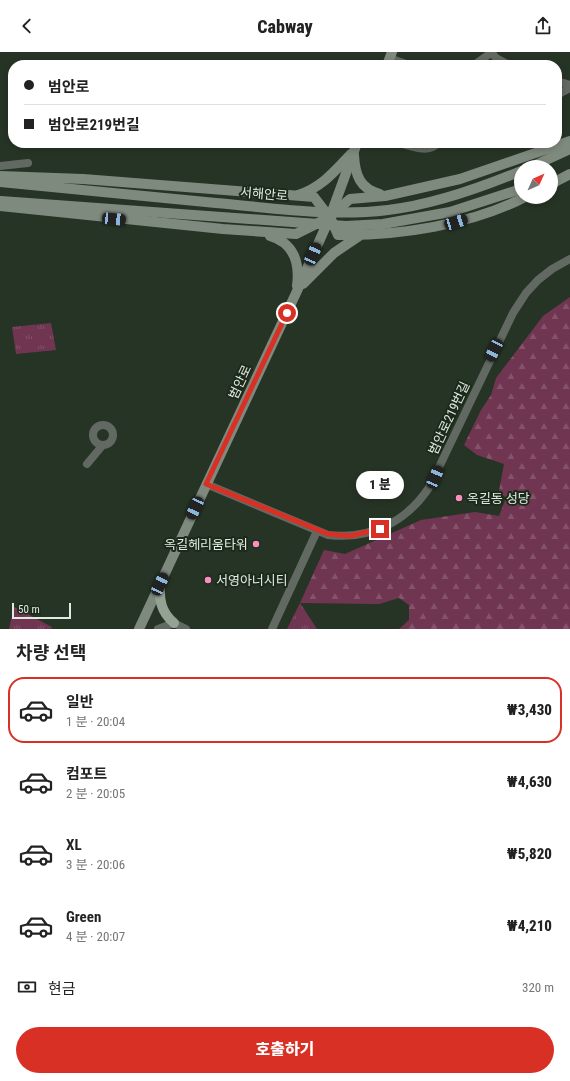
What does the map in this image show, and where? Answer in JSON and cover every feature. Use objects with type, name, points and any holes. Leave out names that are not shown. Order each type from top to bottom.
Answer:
[{"type":"main road","points":[[295,196],[324,182],[354,148]]},
{"type":"main road","points":[[355,148],[354,163],[359,182],[370,192],[385,196]]},
{"type":"main road","name":"범안로","points":[[139,629],[297,292],[330,217],[355,148]]},
{"type":"main road","points":[[0,206],[260,233],[296,234],[330,217],[350,199],[385,196],[460,179],[550,148]]},
{"type":"main road","points":[[546,160],[570,149]]},
{"type":"main road","points":[[558,174],[570,169]]},
{"type":"main road","points":[[558,180],[570,174]]},
{"type":"main road","name":"서해안로","points":[[0,182],[303,210],[348,212],[388,210],[406,207],[468,191],[514,175]]},
{"type":"main road","points":[[0,176],[83,179],[314,197],[330,217],[338,235],[360,236],[428,228],[483,214],[514,202]]},
{"type":"main road","name":"서해안로","points":[[0,201],[346,226],[383,224],[450,212],[514,191]]},
{"type":"main road","points":[[260,233],[279,238],[292,250],[297,268],[297,292]]},
{"type":"main road","points":[[297,292],[334,253],[360,236]]},
{"type":"main road","points":[[160,584],[159,597],[163,610],[174,623]]},
{"type":"street","points":[[481,60],[491,53],[500,60]]},
{"type":"street","points":[[0,166],[28,163]]},
{"type":"street","name":"범안로219번길","points":[[206,484],[317,531],[339,536],[372,532],[398,520],[416,505],[435,477],[513,313],[526,293],[538,280],[552,269],[570,259]]},
{"type":"street","points":[[87,464],[102,446]]},
{"type":"street","points":[[272,629],[317,531]]},
{"type":"street","points":[[158,629],[174,623],[186,629]]},
{"type":"green space","points":[[570,297],[570,629],[399,629],[409,620],[409,605],[399,598],[379,604],[300,603],[324,550],[345,554],[421,520],[475,512],[499,516],[506,498],[499,491],[504,464],[477,455],[464,445],[481,410],[491,395],[496,378],[543,316]]},
{"type":"green space","points":[[51,323],[56,350],[16,354],[12,327]]},
{"type":"green space","points":[[300,603],[317,629],[287,629]]},
{"type":"green space","points":[[14,607],[52,627],[51,629],[9,629]]},
{"type":"place","name":"옥길동 성당","points":[[459,498]]},
{"type":"place","name":"옥길헤리움타워","points":[[256,544]]},
{"type":"place","name":"서영아너시티","points":[[208,580]]},
{"type":"route","points":[[287,313],[206,484],[317,531],[328,534],[350,536],[380,529]]}]
